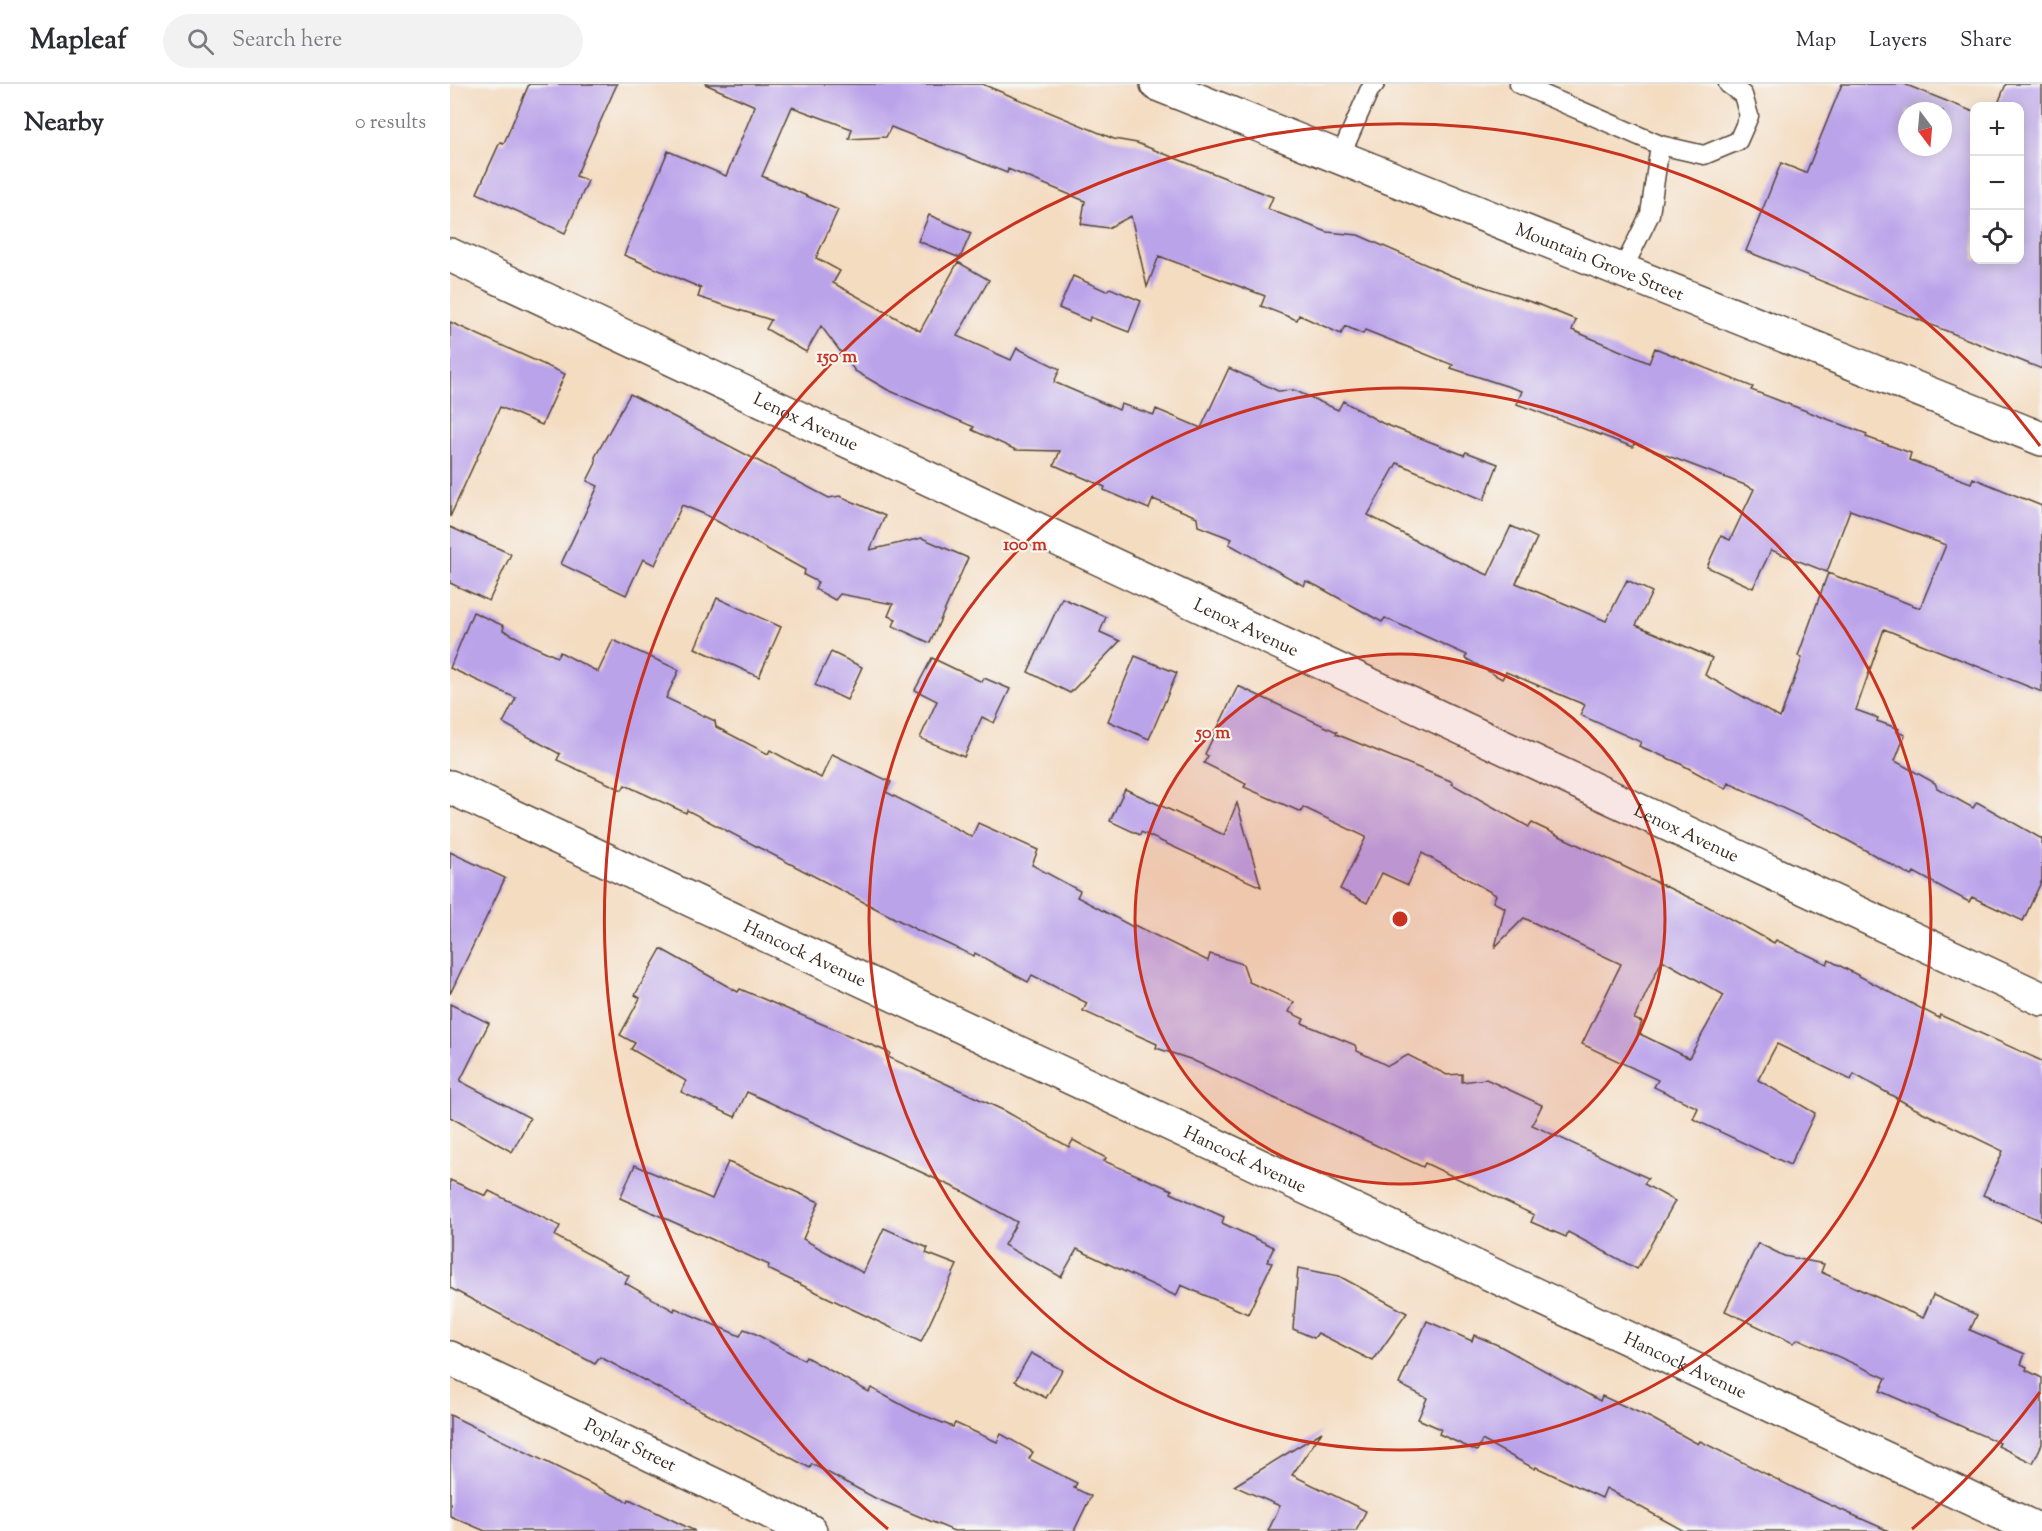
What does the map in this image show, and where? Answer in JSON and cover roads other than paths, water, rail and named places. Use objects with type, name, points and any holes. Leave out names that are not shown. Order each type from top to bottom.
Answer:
[{"type":"street","name":"Mountain Grove Street","points":[[1157,84],[2042,439]]},
{"type":"street","name":"Lenox Avenue","points":[[450,255],[2042,999]]},
{"type":"street","name":"Hancock Avenue","points":[[450,787],[2040,1531]]},
{"type":"street","name":"Poplar Street","points":[[450,1358],[810,1531]]},
{"type":"lane","points":[[1340,157],[1369,91],[1375,84]]},
{"type":"lane","points":[[1519,84],[1660,145],[1704,155],[1738,141],[1749,116],[1743,95],[1728,84]]},
{"type":"lane","points":[[1623,269],[1650,214],[1660,145]]}]
